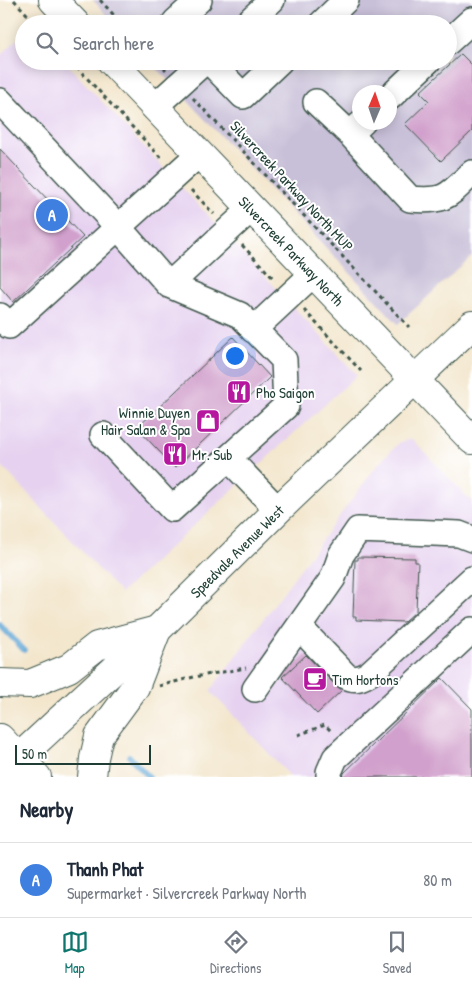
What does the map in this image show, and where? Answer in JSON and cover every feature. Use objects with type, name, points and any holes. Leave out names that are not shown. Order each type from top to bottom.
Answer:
[{"type":"main road","points":[[53,0],[67,15]]},
{"type":"main road","name":"Silvercreek Parkway North","points":[[119,70],[472,440]]},
{"type":"main road","name":"Speedvale Avenue West","points":[[19,770],[278,510],[472,325]]},
{"type":"main road","points":[[0,683],[30,684],[68,668],[97,646],[157,630]]},
{"type":"main road","points":[[92,777],[99,736],[135,687],[157,630]]},
{"type":"main road","points":[[0,738],[19,770]]},
{"type":"lane","points":[[182,15],[199,0]]},
{"type":"lane","points":[[256,15],[272,0]]},
{"type":"lane","points":[[330,15],[346,0]]},
{"type":"lane","points":[[457,34],[472,20]]},
{"type":"lane","points":[[154,107],[195,70]]},
{"type":"lane","points":[[218,70],[243,96],[270,70]]},
{"type":"lane","points":[[397,90],[418,70]]},
{"type":"lane","points":[[0,101],[118,227],[169,285],[240,315],[284,360],[286,406],[172,509],[103,435]]},
{"type":"lane","points":[[316,102],[352,125]]},
{"type":"lane","points":[[358,130],[410,199],[431,201],[447,196],[472,173]]},
{"type":"lane","points":[[0,316],[10,326],[199,154]]},
{"type":"lane","points":[[169,285],[251,209]]},
{"type":"lane","points":[[254,330],[313,274]]},
{"type":"lane","points":[[229,459],[278,510]]},
{"type":"lane","points":[[259,684],[333,578],[341,555],[354,533],[358,530],[459,534],[472,539]]},
{"type":"lane","points":[[299,627],[346,676],[352,680],[362,678],[370,673],[472,578]]},
{"type":"lane","points":[[329,777],[329,772],[335,758],[467,645]]},
{"type":"path","points":[[14,0],[28,15]]},
{"type":"path","points":[[100,0],[114,15]]},
{"type":"path","name":"Silvercreek Parkway North MUP","points":[[167,70],[409,327]]},
{"type":"path","points":[[154,690],[162,685],[241,668],[250,668],[259,684]]},
{"type":"path","points":[[298,735],[325,725],[347,747]]},
{"type":"shaded area","points":[[93,0],[472,0],[472,256],[398,324],[158,70],[457,70],[457,15],[107,15]]},
{"type":"shaded area","points":[[15,42],[15,70],[72,70],[357,375],[121,593],[0,464],[0,56]]},
{"type":"shaded area","points":[[412,439],[472,502],[472,777],[291,777],[210,691],[378,464],[400,442]]},
{"type":"building","points":[[461,54],[472,65],[472,131],[441,161],[405,124],[429,101],[420,92],[444,70],[457,70],[457,58]]},
{"type":"building","points":[[0,149],[83,237],[13,302],[0,287]]},
{"type":"building","points":[[233,337],[270,377],[175,468],[137,428]]},
{"type":"building","points":[[358,557],[415,558],[415,562],[418,562],[416,611],[404,622],[356,620],[356,617],[353,617],[355,560],[358,560]]},
{"type":"building","points":[[306,655],[342,690],[317,714],[282,677]]},
{"type":"building","points":[[442,678],[472,709],[472,777],[343,777],[344,773]]},
{"type":"waterway","points":[[0,625],[24,650]]},
{"type":"waterway","points":[[129,756],[149,777]]},
{"type":"place","name":"Thanh Phat","points":[[52,215]]},
{"type":"place","name":"Pho Saigon","points":[[239,392]]},
{"type":"place","name":"Winnie Duyen Hair Salan & Spa","points":[[208,421]]},
{"type":"place","name":"Mr. Sub","points":[[175,454]]},
{"type":"place","name":"Tim Hortons","points":[[315,679]]}]
